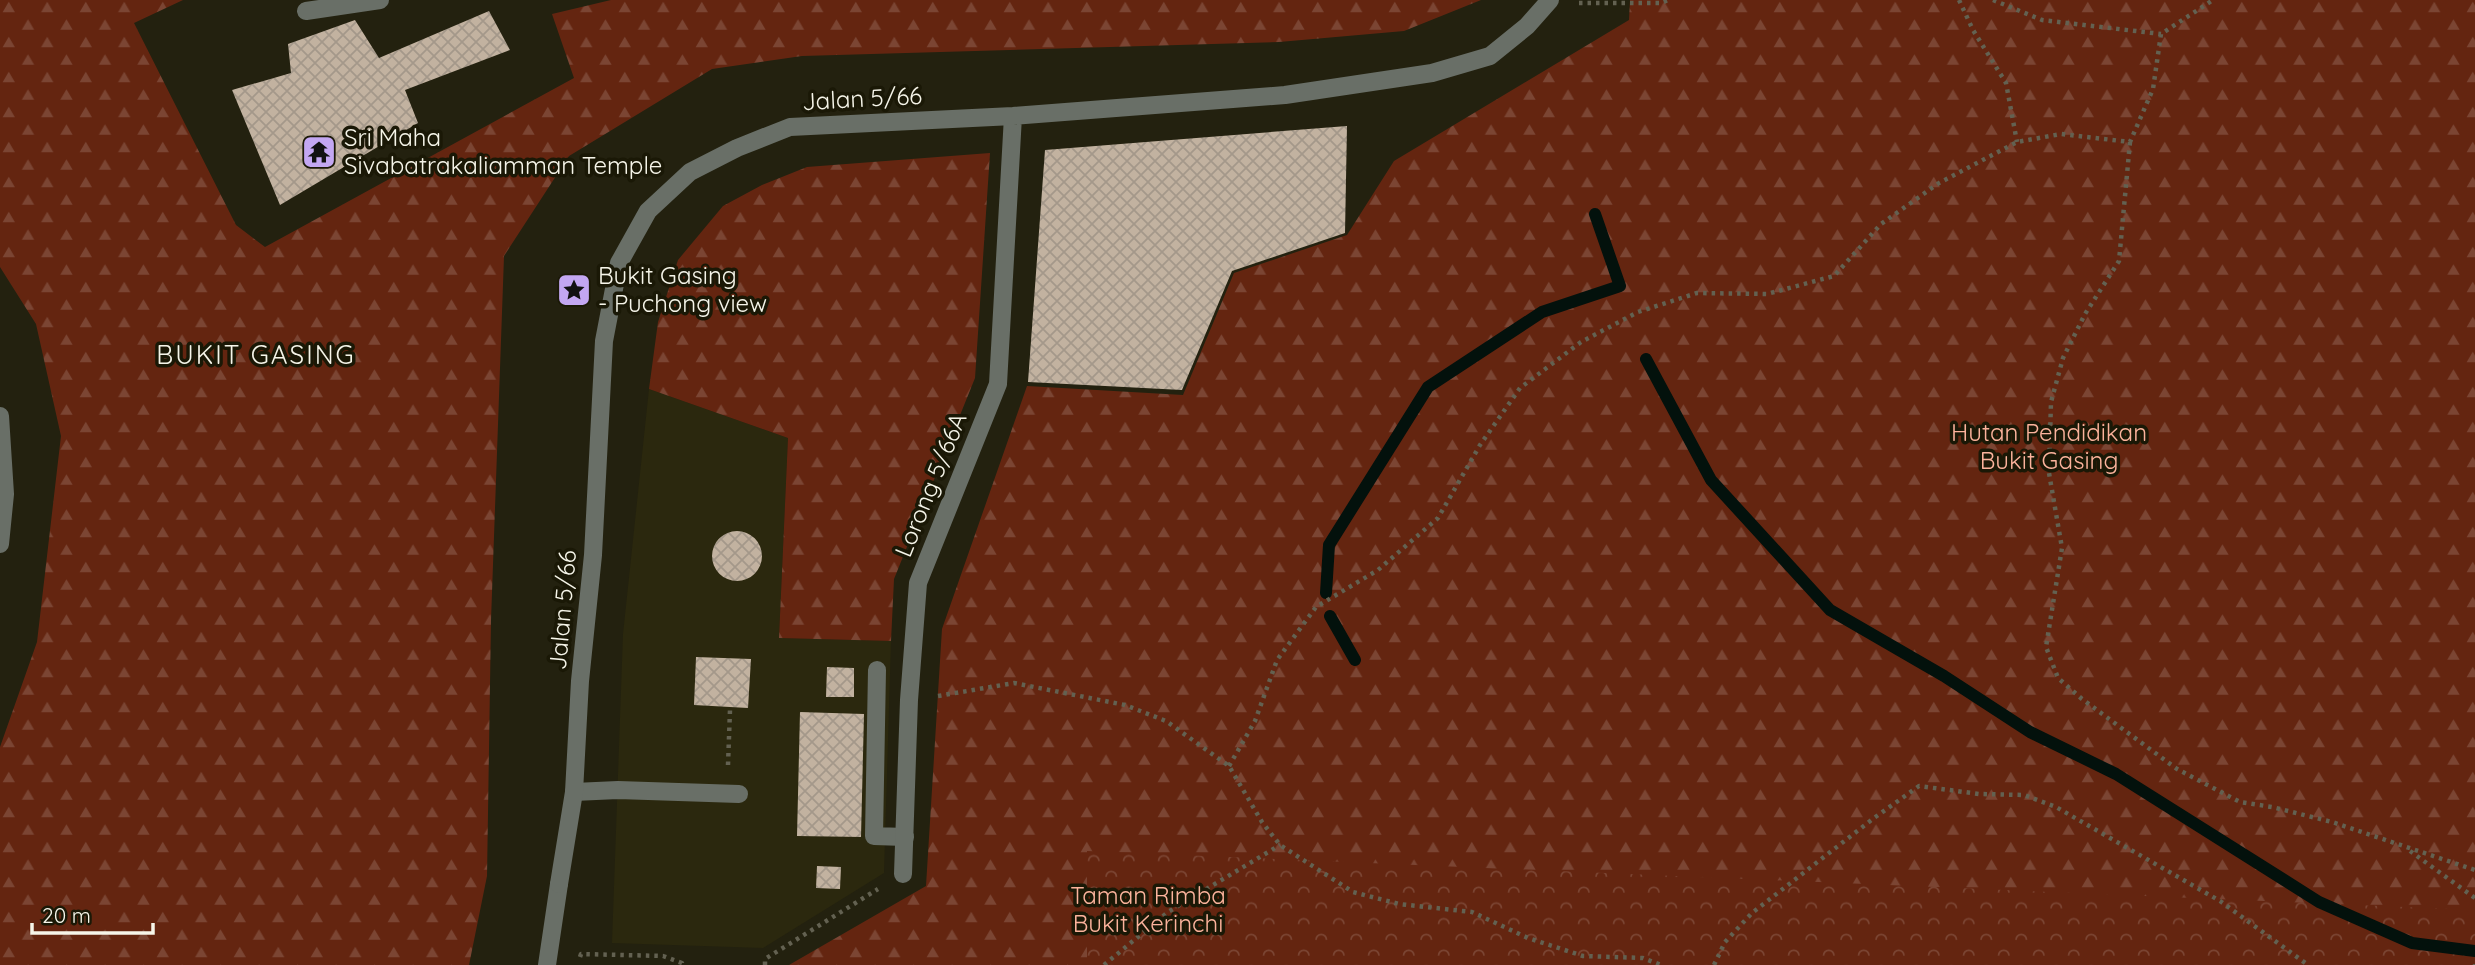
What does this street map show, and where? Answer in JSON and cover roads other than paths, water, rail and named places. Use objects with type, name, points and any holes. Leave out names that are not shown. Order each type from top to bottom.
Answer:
[{"type":"street","points":[[306,11],[380,0]]},
{"type":"street","name":"Jalan 5/66","points":[[547,965],[574,792],[580,681],[593,555],[604,341],[619,263],[648,211],[690,172],[737,148],[790,127],[1013,116],[1285,95],[1432,73],[1490,56],[1527,26],[1550,0]]},
{"type":"street","name":"Lorong 5/66A","points":[[903,874],[909,700],[918,583],[998,384],[1013,116]]},
{"type":"street","points":[[0,416],[5,494],[0,544]]},
{"type":"street","points":[[877,670],[874,836],[905,837]]},
{"type":"street","points":[[574,792],[618,790],[733,794]]},
{"type":"waterway","points":[[1326,593],[1329,545],[1428,387],[1542,312],[1620,286],[1595,214]]},
{"type":"waterway","points":[[1646,359],[1711,480],[1830,610],[1944,676],[2030,732],[2116,774],[2319,902],[2412,943],[2475,951]]},
{"type":"waterway","points":[[1330,616],[1355,660]]},
{"type":"place","name":"Sri Maha Sivabatrakaliamman Temple","points":[[319,152]]},
{"type":"place","name":"Bukit Gasing - Puchong view","points":[[574,290]]},
{"type":"district","name":"BUKIT GASING","points":[[256,355]]},
{"type":"park label","name":"Hutan Pendidikan Bukit Gasing","points":[[2049,447]]},
{"type":"park label","name":"Taman Rimba Bukit Kerinchi","points":[[1148,910]]}]
